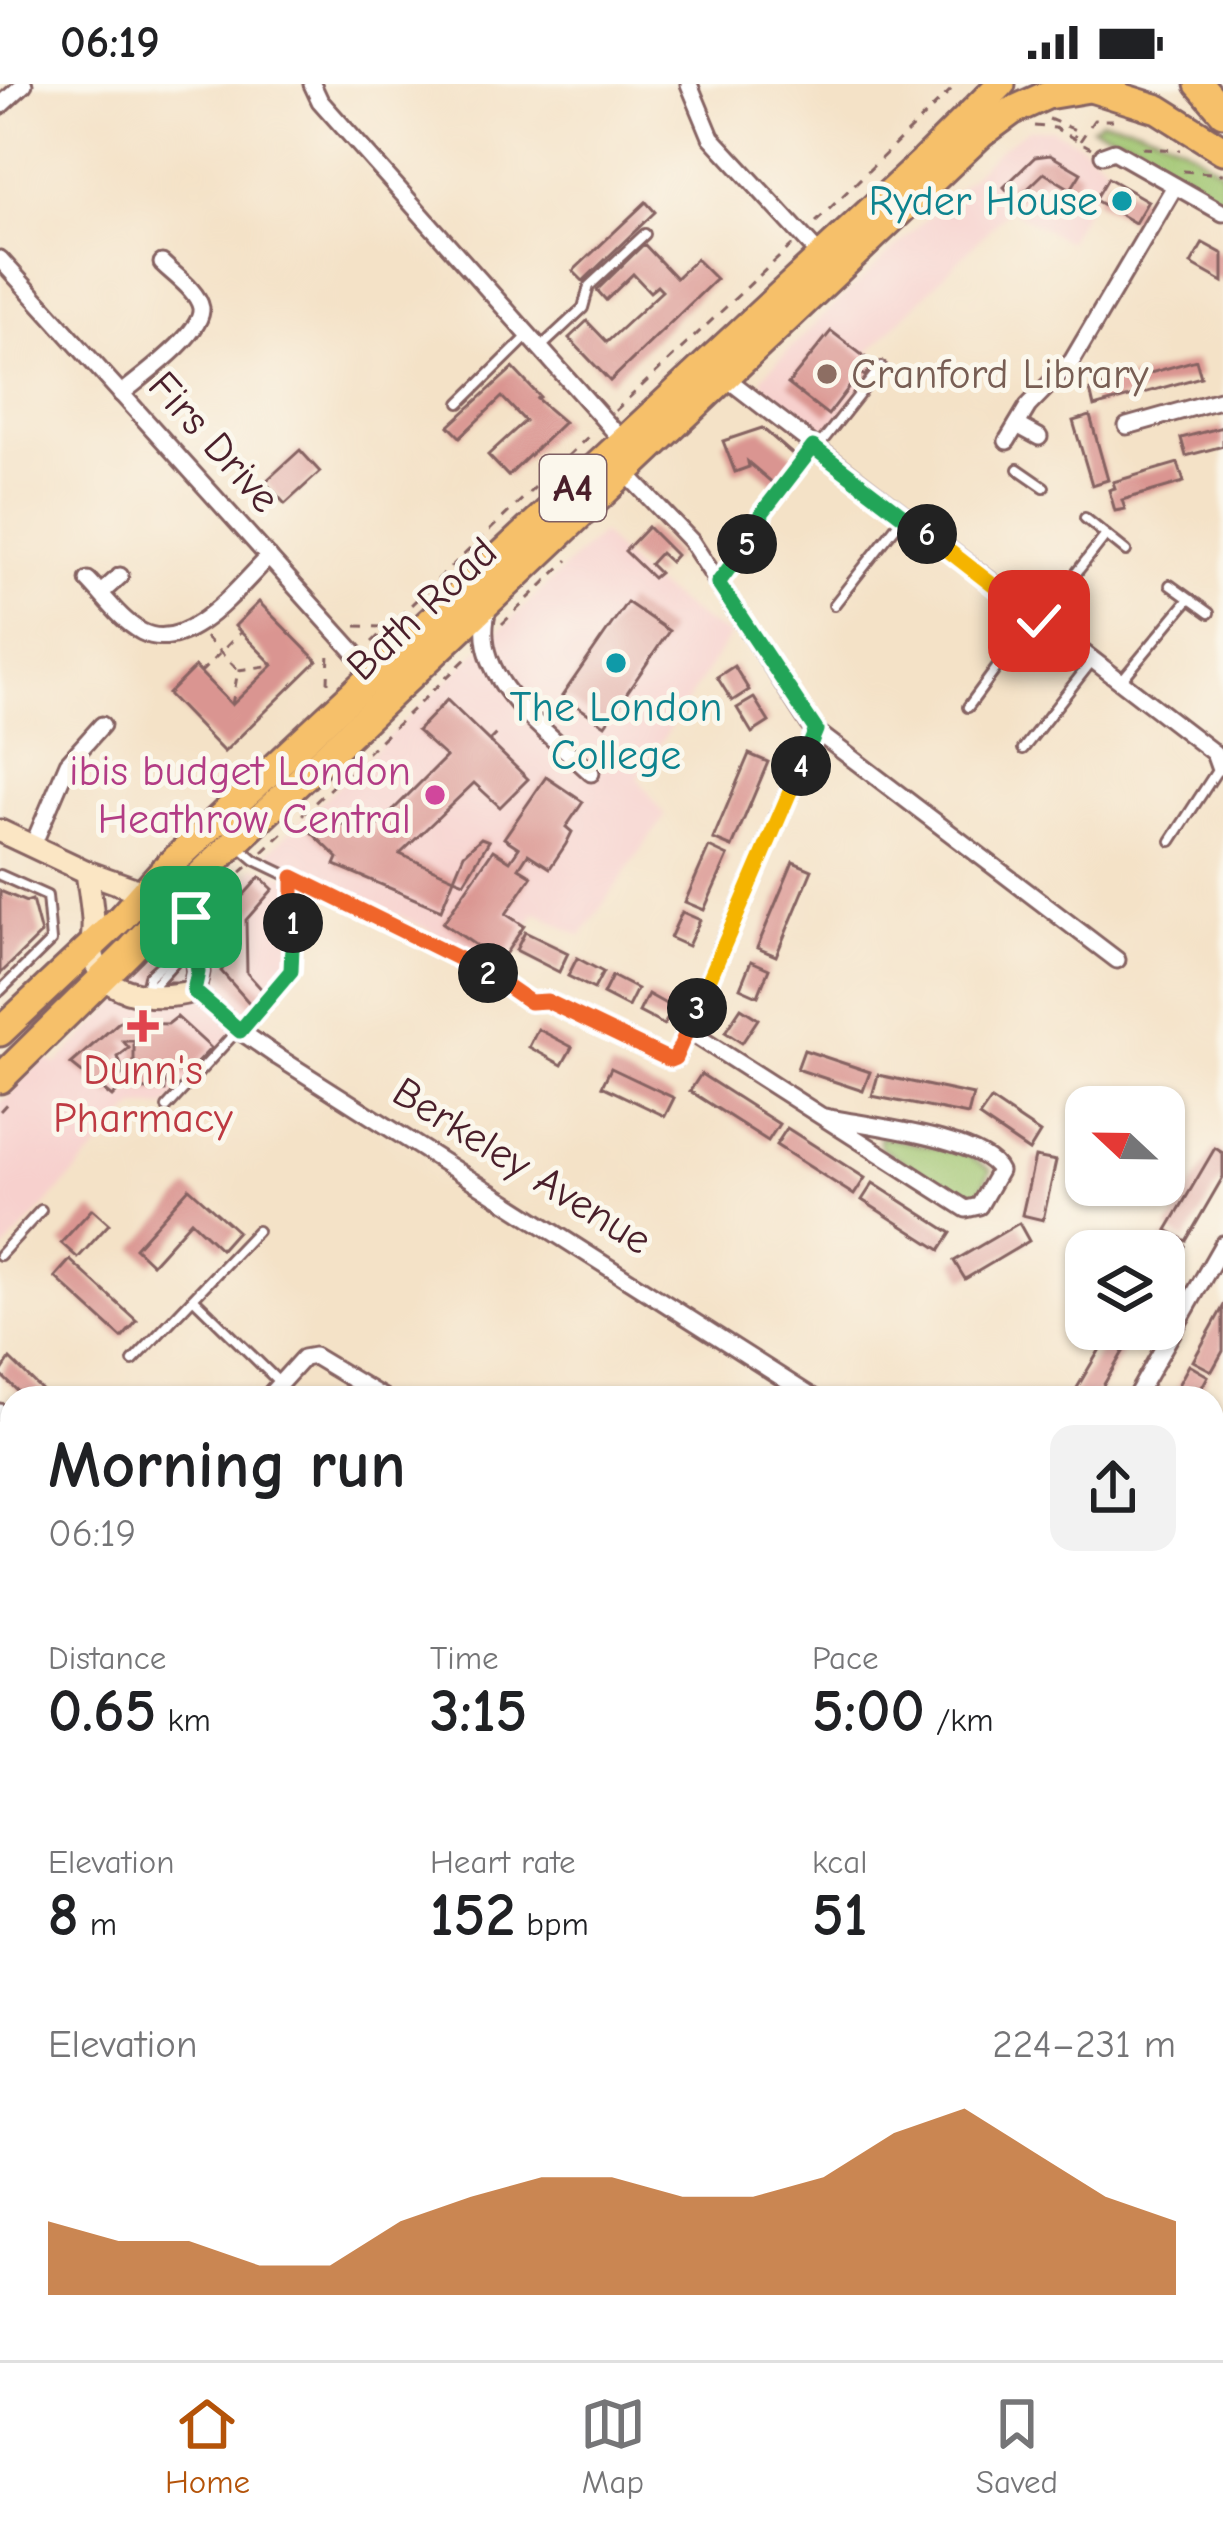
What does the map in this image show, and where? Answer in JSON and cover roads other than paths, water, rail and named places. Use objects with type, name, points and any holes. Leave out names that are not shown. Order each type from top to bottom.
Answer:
[{"type":"highway","name":"Bath Road","points":[[0,1032],[91,948],[365,665],[807,248],[918,166],[1001,84]]},
{"type":"highway","points":[[1198,84],[1223,112]]},
{"type":"highway","name":"Bath Road","points":[[0,1079],[173,905],[248,854],[478,644],[490,603],[981,134],[1023,105],[1089,87]]},
{"type":"highway","points":[[1089,87],[1158,109],[1223,150]]},
{"type":"street","points":[[0,106],[24,84]]},
{"type":"street","points":[[312,84],[320,101],[614,431]]},
{"type":"street","points":[[689,84],[711,136],[807,248]]},
{"type":"street","points":[[1102,157],[1114,151],[1223,213]]},
{"type":"street","points":[[1007,441],[1028,406],[1072,361],[1175,186]]},
{"type":"street","name":"Firs Drive","points":[[0,259],[365,665]]},
{"type":"street","points":[[121,394],[199,321],[201,310],[194,295],[162,263]]},
{"type":"street","points":[[726,378],[1220,758]]},
{"type":"street","points":[[1127,426],[1223,399]]},
{"type":"street","points":[[1017,425],[1039,437]]},
{"type":"street","points":[[627,474],[692,541],[816,730],[1117,960]]},
{"type":"street","points":[[88,580],[147,634],[176,637],[196,627],[269,556]]},
{"type":"street","points":[[101,593],[119,576]]},
{"type":"street","points":[[478,644],[506,689],[591,773]]},
{"type":"street","points":[[33,845],[68,763],[102,725]]},
{"type":"street","points":[[530,1002],[547,1001],[670,1060],[675,1058],[816,730]]},
{"type":"street","points":[[0,831],[87,872],[145,892],[191,917],[198,972],[194,991],[177,996],[143,994],[126,991],[104,977],[91,948],[93,914],[87,872]]},
{"type":"street","name":"Berkeley Avenue","points":[[194,991],[240,1031],[795,1386]]},
{"type":"street","points":[[687,1030],[966,1209],[979,1206],[999,1172],[996,1163],[969,1147],[825,1117]]},
{"type":"street","points":[[1142,1386],[1223,1244]]},
{"type":"street","points":[[277,1386],[303,1358],[314,1355],[364,1386]]},
{"type":"lane","points":[[460,403],[583,308],[590,286],[645,234]]},
{"type":"lane","points":[[718,583],[761,526],[762,513],[881,367]]},
{"type":"lane","points":[[1018,469],[1044,488]]},
{"type":"lane","points":[[834,605],[904,516]]},
{"type":"lane","points":[[1085,518],[1126,551]]},
{"type":"lane","points":[[968,707],[1106,535]]},
{"type":"lane","points":[[1170,585],[1209,613]]},
{"type":"lane","points":[[1120,683],[1189,599]]},
{"type":"lane","points":[[1023,749],[1092,661]]},
{"type":"lane","points":[[1172,841],[1220,758]]},
{"type":"lane","points":[[248,854],[382,921]]},
{"type":"lane","points":[[0,874],[47,896],[51,941],[0,991]]},
{"type":"lane","points":[[166,1107],[291,971],[293,877]]},
{"type":"lane","points":[[143,994],[196,934]]},
{"type":"lane","points":[[0,1255],[41,1210]]},
{"type":"lane","points":[[134,1360],[257,1231]]},
{"type":"lane","points":[[195,1300],[280,1382]]},
{"type":"place","name":"Ryder House","points":[[1122,201]]},
{"type":"place","name":"Cranford Library","points":[[827,374]]},
{"type":"place","name":"The London College","points":[[616,663]]},
{"type":"place","name":"ibis budget London Heathrow Central","points":[[435,795]]},
{"type":"place","name":"Dunn's Pharmacy","points":[[143,1026]]}]
